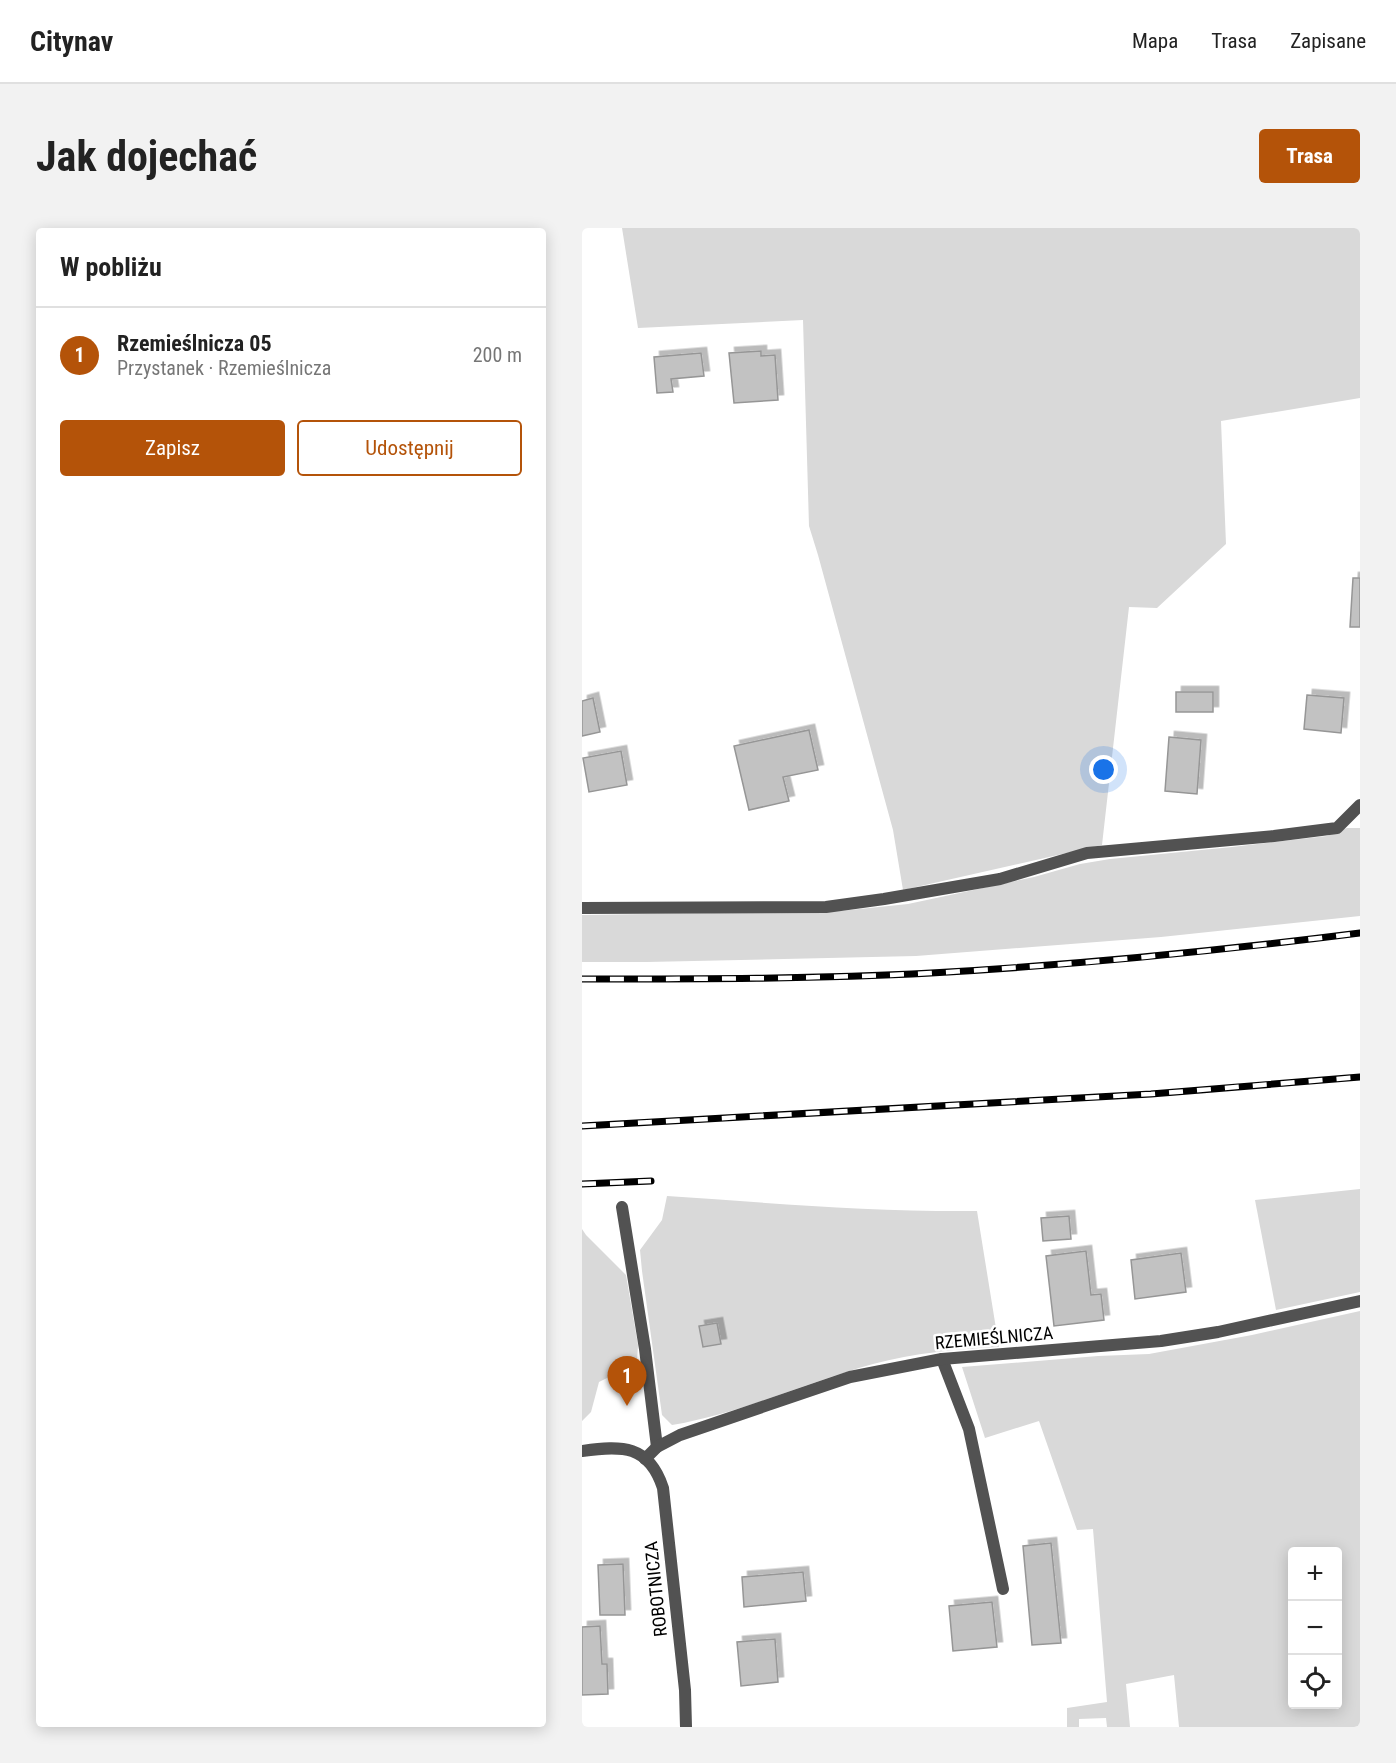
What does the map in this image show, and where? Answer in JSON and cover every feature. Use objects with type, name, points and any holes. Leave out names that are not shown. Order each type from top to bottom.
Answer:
[{"type":"street","points":[[582,908],[826,906],[884,899],[1000,879],[1087,853],[1337,828],[1360,805]]},
{"type":"street","points":[[622,1207],[645,1349],[657,1447]]},
{"type":"street","name":"RZEMIEŚLNICZA","points":[[643,1457],[680,1435],[850,1377],[942,1359],[1161,1341],[1218,1332],[1360,1301]]},
{"type":"street","points":[[942,1359],[969,1428],[1003,1589]]},
{"type":"street","points":[[582,1451],[618,1447],[633,1451],[643,1457]]},
{"type":"street","name":"ROBOTNICZA","points":[[643,1457],[656,1469],[663,1488],[685,1690],[686,1727]]},
{"type":"shaded area","points":[[622,228],[1360,228],[1360,398],[1221,421],[1226,544],[1157,608],[1129,607],[1102,845],[903,890],[893,830],[809,526],[803,320],[638,328]]},
{"type":"shaded area","points":[[1347,828],[1360,828],[1360,916],[1161,937],[916,956],[582,962],[582,915],[840,911],[908,904],[1034,877],[1080,864],[1327,836]]},
{"type":"shaded area","points":[[1360,1189],[1360,1292],[1276,1310],[1255,1200]]},
{"type":"shaded area","points":[[667,1196],[861,1209],[977,1211],[999,1347],[935,1352],[888,1360],[723,1413],[672,1425],[662,1415],[640,1250],[662,1220]]},
{"type":"shaded area","points":[[582,1229],[626,1275],[638,1345],[637,1362],[630,1374],[613,1375],[599,1382],[591,1412],[582,1421]]},
{"type":"shaded area","points":[[1360,1311],[1360,1727],[1179,1727],[1174,1675],[1126,1684],[1130,1727],[1107,1727],[1106,1718],[1079,1719],[1079,1727],[1067,1727],[1067,1708],[1107,1702],[1093,1529],[1077,1530],[1039,1421],[985,1438],[962,1367],[1149,1354],[1252,1335]]},
{"type":"building","points":[[761,351],[761,356],[775,355],[778,400],[734,403],[729,353]]},
{"type":"building","points":[[701,353],[704,376],[671,379],[673,392],[657,393],[654,357]]},
{"type":"building","points":[[1353,578],[1360,578],[1360,627],[1350,627]]},
{"type":"building","points":[[1176,692],[1213,692],[1213,712],[1176,712]]},
{"type":"building","points":[[1307,695],[1344,698],[1341,733],[1304,729]]},
{"type":"building","points":[[593,698],[600,732],[582,736],[582,701]]},
{"type":"building","points":[[809,730],[818,770],[783,777],[789,801],[749,810],[734,746]]},
{"type":"building","points":[[1169,737],[1201,740],[1197,794],[1165,791]]},
{"type":"building","points":[[621,751],[627,785],[589,792],[583,758]]},
{"type":"building","points":[[1069,1216],[1071,1239],[1043,1241],[1041,1218]]},
{"type":"building","points":[[1086,1251],[1091,1295],[1101,1294],[1104,1320],[1054,1326],[1046,1256]]},
{"type":"building","points":[[1181,1253],[1186,1292],[1135,1299],[1131,1260]]},
{"type":"building","points":[[717,1323],[721,1344],[703,1347],[699,1326]]},
{"type":"building","points":[[1051,1543],[1061,1643],[1032,1645],[1023,1546]]},
{"type":"building","points":[[623,1564],[625,1615],[600,1615],[598,1565]]},
{"type":"building","points":[[803,1572],[806,1601],[744,1607],[742,1577]]},
{"type":"building","points":[[992,1602],[997,1647],[953,1651],[949,1606]]},
{"type":"building","points":[[600,1626],[602,1664],[607,1664],[608,1694],[582,1695],[582,1627]]},
{"type":"building","points":[[775,1639],[778,1682],[741,1686],[737,1642]]},
{"type":"railway","points":[[582,979],[800,978],[931,973],[1146,957],[1360,933]]},
{"type":"railway","points":[[582,1126],[1151,1094],[1360,1077]]},
{"type":"railway","points":[[582,1184],[651,1181]]},
{"type":"place","name":"Rzemieślnicza 05","points":[[627,1406]]}]
